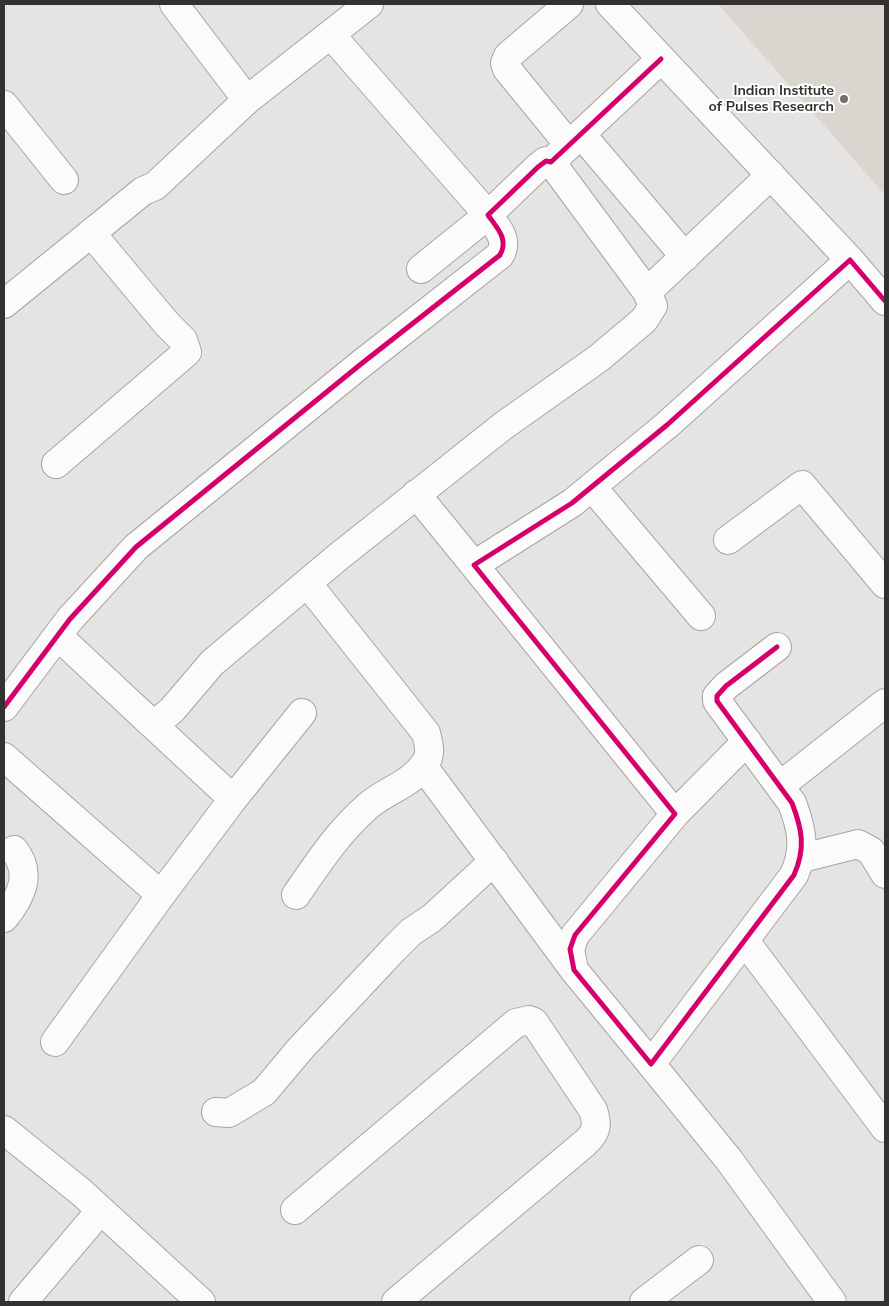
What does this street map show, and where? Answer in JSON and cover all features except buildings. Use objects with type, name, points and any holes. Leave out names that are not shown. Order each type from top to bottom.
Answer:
[{"type":"street","points":[[174,4],[247,100]]},
{"type":"street","points":[[4,304],[143,191],[155,186],[247,100],[369,4]]},
{"type":"street","points":[[569,4],[508,56],[505,63],[506,69],[567,147],[685,257]]},
{"type":"street","points":[[610,4],[850,260],[885,301]]},
{"type":"street","points":[[4,707],[58,636],[118,565],[136,547],[361,364],[500,255],[504,242],[501,233],[488,215],[331,35]]},
{"type":"street","points":[[421,269],[488,215],[538,167],[567,147],[662,59]]},
{"type":"street","points":[[4,105],[64,180]]},
{"type":"street","points":[[151,722],[160,720],[172,710],[212,663],[416,494],[502,426],[599,358],[644,320],[653,306],[647,292],[567,147]]},
{"type":"street","points":[[647,292],[771,175]]},
{"type":"street","points":[[56,464],[186,352],[184,340],[167,324],[91,233]]},
{"type":"street","points":[[474,565],[572,503],[592,487],[667,425],[850,260]]},
{"type":"street","points":[[728,540],[802,485],[885,584]]},
{"type":"street","points":[[592,487],[701,616]]},
{"type":"street","points":[[416,494],[675,814]]},
{"type":"street","points":[[296,895],[335,840],[352,822],[368,806],[407,781],[424,766],[430,755],[426,733],[307,583]]},
{"type":"street","points":[[58,636],[233,800]]},
{"type":"street","points":[[651,1064],[794,875],[802,858],[798,819],[792,803],[781,785],[718,701],[717,696],[726,686],[777,647]]},
{"type":"street","points":[[781,785],[883,710]]},
{"type":"street","points":[[54,1042],[233,800],[302,713]]},
{"type":"street","points":[[574,970],[570,949],[574,935],[675,814],[748,741]]},
{"type":"street","points":[[4,757],[161,896]]},
{"type":"street","points":[[424,766],[574,970],[728,1160],[832,1302]]},
{"type":"street","points":[[802,858],[858,844],[871,851],[885,874]]},
{"type":"street","points":[[4,918],[20,895],[24,882],[24,869],[14,850]]},
{"type":"street","points":[[216,1112],[230,1113],[264,1092],[301,1048],[394,949],[411,932],[446,906],[494,861]]},
{"type":"street","points":[[745,941],[885,1128]]},
{"type":"street","points":[[295,1210],[516,1023],[529,1020],[534,1022],[593,1110],[597,1122],[596,1130],[585,1143],[396,1302]]},
{"type":"street","points":[[4,1130],[81,1192],[201,1302]]},
{"type":"street","points":[[23,1302],[100,1211]]},
{"type":"street","points":[[644,1302],[699,1260]]},
{"type":"shaded area","name":"Indian Institute of Pulses Research","points":[[718,4],[885,4],[885,195]]},
{"type":"cycle path","points":[[4,707],[70,619],[136,547],[361,364],[500,255],[503,239],[488,215],[538,167],[546,161],[551,162],[661,59]]},
{"type":"cycle path","points":[[777,647],[726,686],[717,696],[717,701],[792,803],[801,839],[798,865],[794,875],[651,1064],[574,970],[570,949],[575,935],[675,814],[474,565],[572,503],[667,425],[850,260],[885,301]]},
{"type":"place","name":"Indian Institute of Pulses Research","points":[[844,99]]}]
